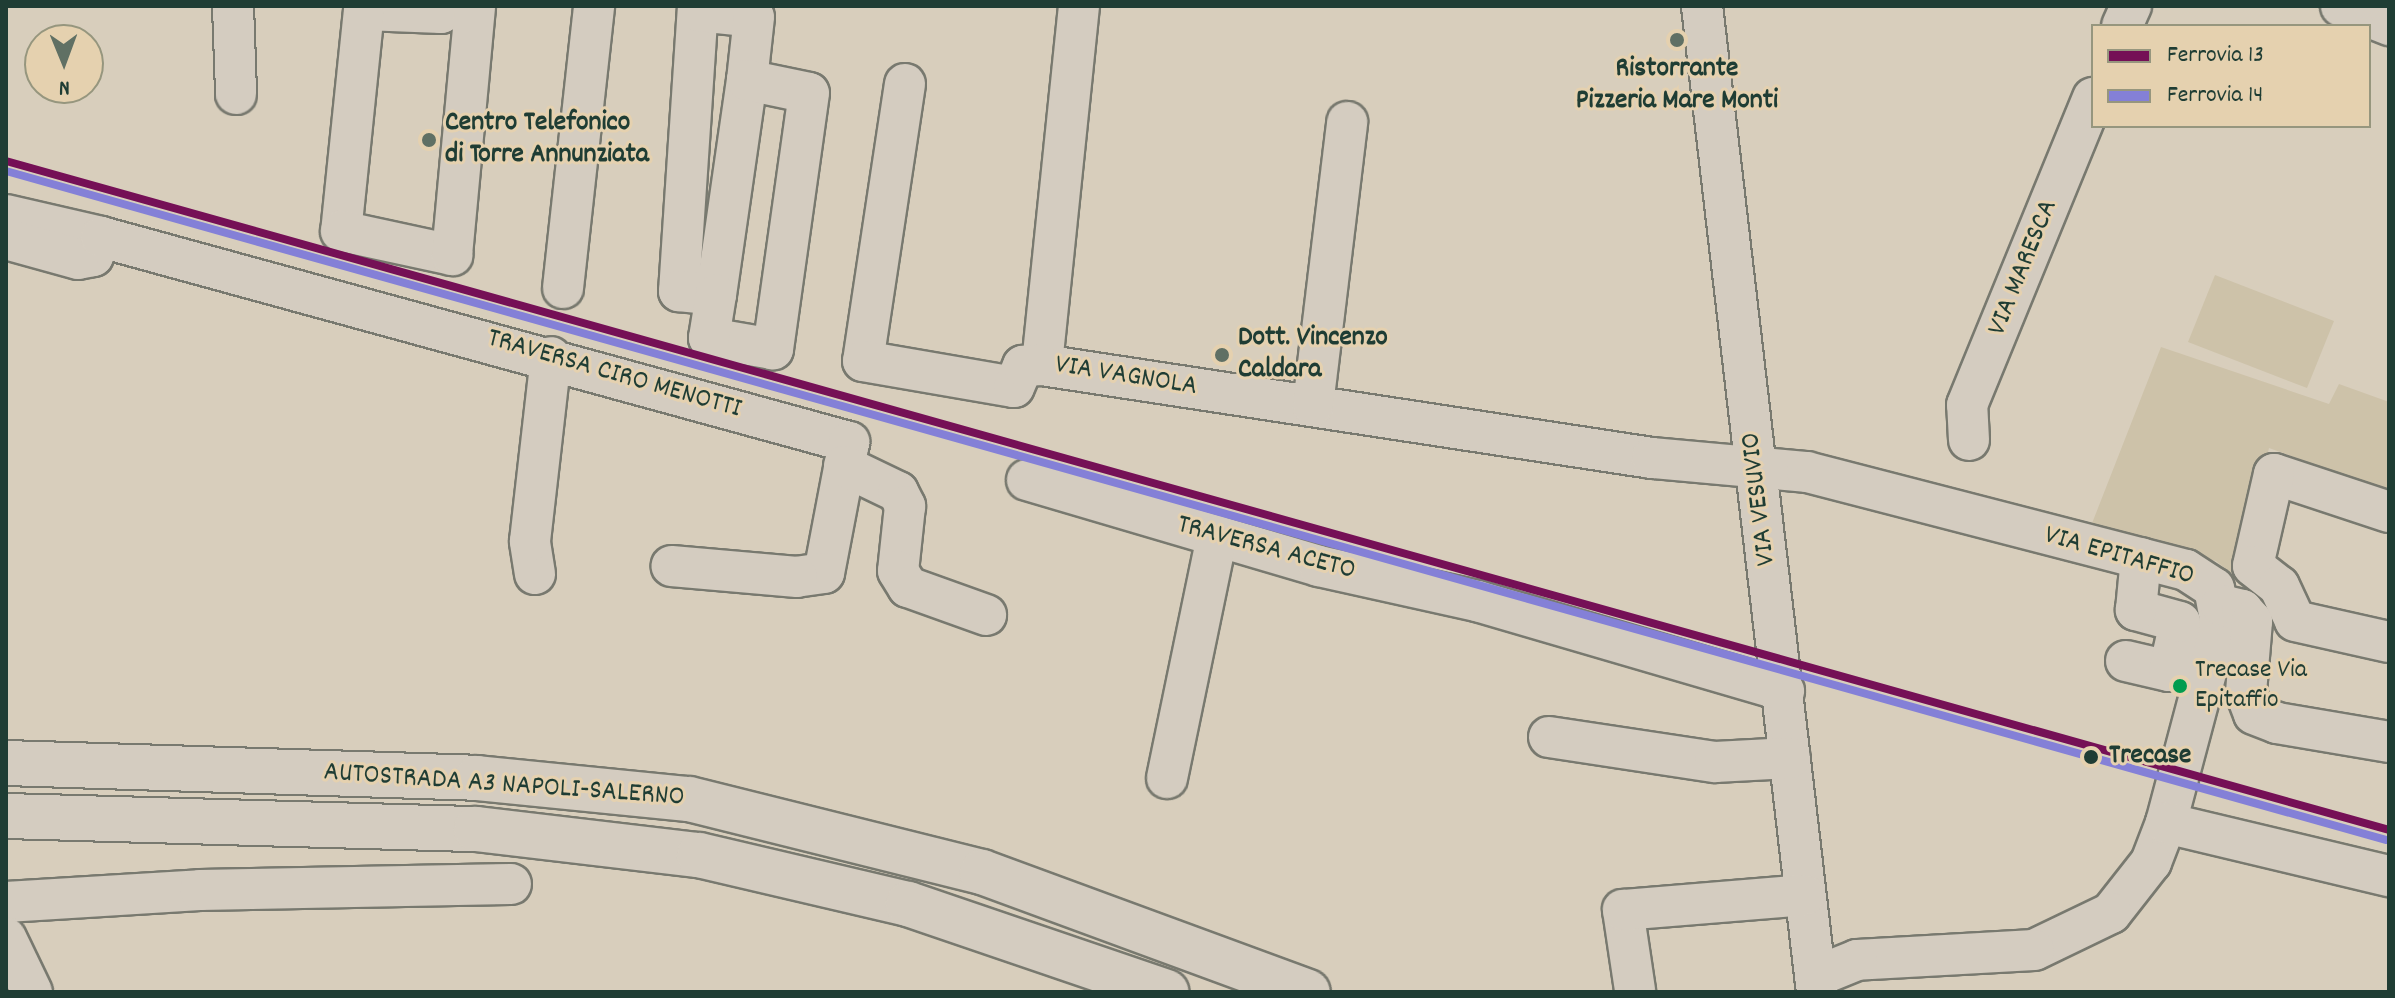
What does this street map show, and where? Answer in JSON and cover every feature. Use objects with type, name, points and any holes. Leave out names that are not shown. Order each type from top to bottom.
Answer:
[{"type":"highway","name":"AUTOSTRADA A3 NAPOLI-SALERNO","points":[[6,763],[477,778],[689,799],[982,872],[1308,992]]},
{"type":"highway","name":"AUTOSTRADA A3 NAPOLI-SALERNO","points":[[6,816],[476,829],[699,855],[908,904],[1166,992]]},
{"type":"street","points":[[233,6],[236,94]]},
{"type":"street","points":[[442,6],[441,13],[364,10],[341,231],[452,255],[475,6]]},
{"type":"street","points":[[563,288],[594,6]]},
{"type":"street","name":"VIA VAGNOLA","points":[[1079,6],[1042,365],[1652,458],[1756,469]]},
{"type":"street","name":"VIA VESUVIO","points":[[1702,6],[1816,985]]},
{"type":"street","points":[[2341,6],[2389,25]]},
{"type":"street","points":[[716,295],[679,291],[698,8],[754,17],[747,80],[716,295],[709,338],[773,349],[809,93],[747,80]]},
{"type":"street","points":[[905,84],[863,361],[1014,387],[1023,366],[1042,365]]},
{"type":"street","name":"VIA MARESCA","points":[[1969,440],[1967,405],[2091,103]]},
{"type":"street","points":[[1313,405],[1347,122]]},
{"type":"street","name":"TRAVERSA CIRO MENOTTI","points":[[6,215],[101,237],[551,357],[849,442],[824,573],[797,577],[671,566]]},
{"type":"street","points":[[6,239],[78,259],[93,256],[101,237]]},
{"type":"street","points":[[535,574],[530,541],[551,357]]},
{"type":"street","points":[[844,466],[898,492],[905,506],[898,571],[908,587],[986,615]]},
{"type":"street","name":"VIA EPITAFFIO","points":[[1756,469],[1829,477],[1904,501],[2141,558],[2201,577],[2214,588],[2221,605],[2166,823],[2151,862],[2111,913],[2034,950],[1857,960],[1816,985]]},
{"type":"street","points":[[2389,512],[2274,474],[2253,566],[2279,586],[2295,621],[2389,642]]},
{"type":"street","name":"TRAVERSA ACETO","points":[[1027,480],[1319,566],[1477,601],[1784,691]]},
{"type":"street","points":[[1167,778],[1217,536]]},
{"type":"street","points":[[2126,661],[2169,671],[2180,622],[2136,610],[2141,558]]},
{"type":"street","points":[[2221,605],[2242,610],[2252,621],[2246,693],[2254,714],[2277,723],[2389,742]]},
{"type":"street","points":[[1549,737],[1715,762],[1790,758]]},
{"type":"street","points":[[2166,823],[2389,876]]},
{"type":"street","points":[[6,902],[200,890],[511,884]]},
{"type":"street","points":[[1635,990],[1623,910],[1804,895]]},
{"type":"street","points":[[6,938],[32,992]]},
{"type":"shaded area","points":[[2215,275],[2334,321],[2307,388],[2188,342]]},
{"type":"shaded area","points":[[2161,347],[2329,404],[2339,384],[2389,402],[2389,491],[2269,448],[2236,577],[2216,561],[2089,531]]},
{"type":"rail line","name":"13","points":[[6,161],[2389,830]]},
{"type":"rail line","name":"14","points":[[6,171],[2386,840]]},
{"type":"place","name":"Ristorrante Pizzeria Mare Monti","points":[[1677,40]]},
{"type":"place","name":"Centro Telefonico di Torre Annunziata","points":[[429,140]]},
{"type":"place","name":"Dott. Vincenzo Caldara","points":[[1222,355]]},
{"type":"place","name":"Trecase Via Epitaffio","points":[[2180,686]]},
{"type":"place","name":"Trecase","points":[[2091,757]]}]
